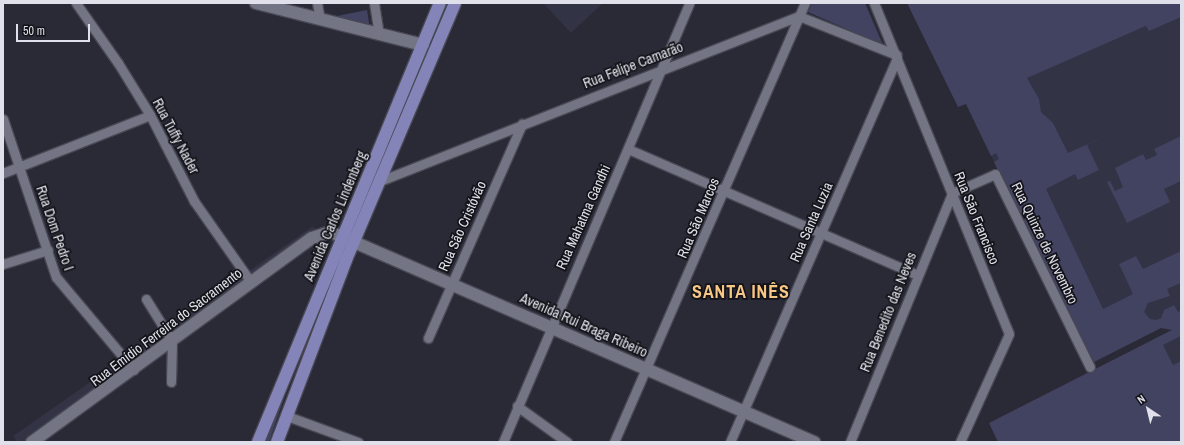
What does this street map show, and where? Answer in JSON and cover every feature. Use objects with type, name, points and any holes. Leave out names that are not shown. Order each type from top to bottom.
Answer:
[{"type":"main road","name":"Avenida Carlos Lindenberg","points":[[258,442],[342,235],[440,3]]},
{"type":"main road","name":"Avenida Carlos Lindenberg","points":[[277,442],[354,240],[455,3]]},
{"type":"main road","points":[[423,44],[437,47]]},
{"type":"street","name":"Rua Tuffy Nader","points":[[76,3],[118,63],[150,115],[194,201],[251,282]]},
{"type":"street","points":[[317,3],[320,20]]},
{"type":"street","points":[[374,3],[379,35]]},
{"type":"street","name":"Rua Mahatma Gandhi","points":[[503,442],[550,326],[628,149],[689,3]]},
{"type":"street","name":"Rua São Marcos","points":[[614,442],[648,369],[805,3]]},
{"type":"street","name":"Rua São Francisco","points":[[874,3],[897,56],[1009,334],[960,442]]},
{"type":"street","points":[[261,4],[379,35],[423,44]]},
{"type":"street","points":[[799,16],[897,56]]},
{"type":"street","name":"Rua Felipe Camarão","points":[[380,181],[661,69],[799,16]]},
{"type":"street","name":"Rua Santa Luzia","points":[[730,442],[897,56]]},
{"type":"street","points":[[3,173],[150,115]]},
{"type":"street","name":"Rua Dom Pedro I","points":[[3,118],[56,277],[134,370]]},
{"type":"street","name":"Rua São Cristóvão","points":[[428,338],[522,124]]},
{"type":"street","points":[[628,149],[918,275]]},
{"type":"street","name":"Rua Quinze de Novembro","points":[[952,192],[995,174],[1090,367]]},
{"type":"street","name":"Rua Benedito das Neves","points":[[850,442],[952,192]]},
{"type":"street","name":"Avenida Rui Braga Ribeiro","points":[[317,235],[331,232],[342,235],[814,442]]},
{"type":"street","name":"Rua Emídio Ferreira do Sacramento","points":[[32,442],[134,370],[251,282],[317,235]]},
{"type":"street","points":[[3,264],[48,250]]},
{"type":"street","points":[[146,299],[172,341],[171,382]]},
{"type":"street","points":[[517,406],[567,442]]},
{"type":"street","points":[[287,416],[358,442]]},
{"type":"shaded area","points":[[543,3],[603,3],[571,33]]},
{"type":"shaded area","points":[[812,3],[865,3],[883,45],[808,12]]},
{"type":"shaded area","points":[[907,3],[1181,3],[1181,17],[1149,31],[1146,26],[1027,78],[1039,99],[1041,112],[1053,123],[1068,153],[1108,135],[1087,145],[1099,170],[1078,180],[1075,174],[1046,189],[1103,309],[1133,294],[1119,264],[1136,256],[1143,269],[1181,251],[1181,283],[1167,289],[1170,296],[1148,303],[1144,312],[1150,319],[1156,320],[1161,318],[1164,310],[1174,305],[1178,312],[1181,310],[1181,336],[1163,345],[1173,365],[1181,361],[1181,442],[998,442],[989,423],[1172,330],[1161,328],[1092,363],[994,162],[999,159],[996,153],[991,156],[966,104],[958,107]]},
{"type":"shaded area","points":[[367,10],[370,29],[322,19]]},
{"type":"shaded area","points":[[1181,11],[1181,384],[1153,339],[1172,330],[1161,328],[1092,363],[966,104]]},
{"type":"shaded area","points":[[1181,136],[1181,181],[1164,189],[1170,202],[1127,223],[1107,182],[1110,181],[1115,191],[1123,187],[1115,168],[1143,154],[1146,160],[1157,155],[1154,149]]},
{"type":"shaded area","points":[[313,226],[322,239],[32,442],[17,442],[13,436]]},
{"type":"shaded area","points":[[301,348],[269,442],[264,442]]},
{"type":"district","name":"SANTA INÊS","points":[[741,292]]}]
